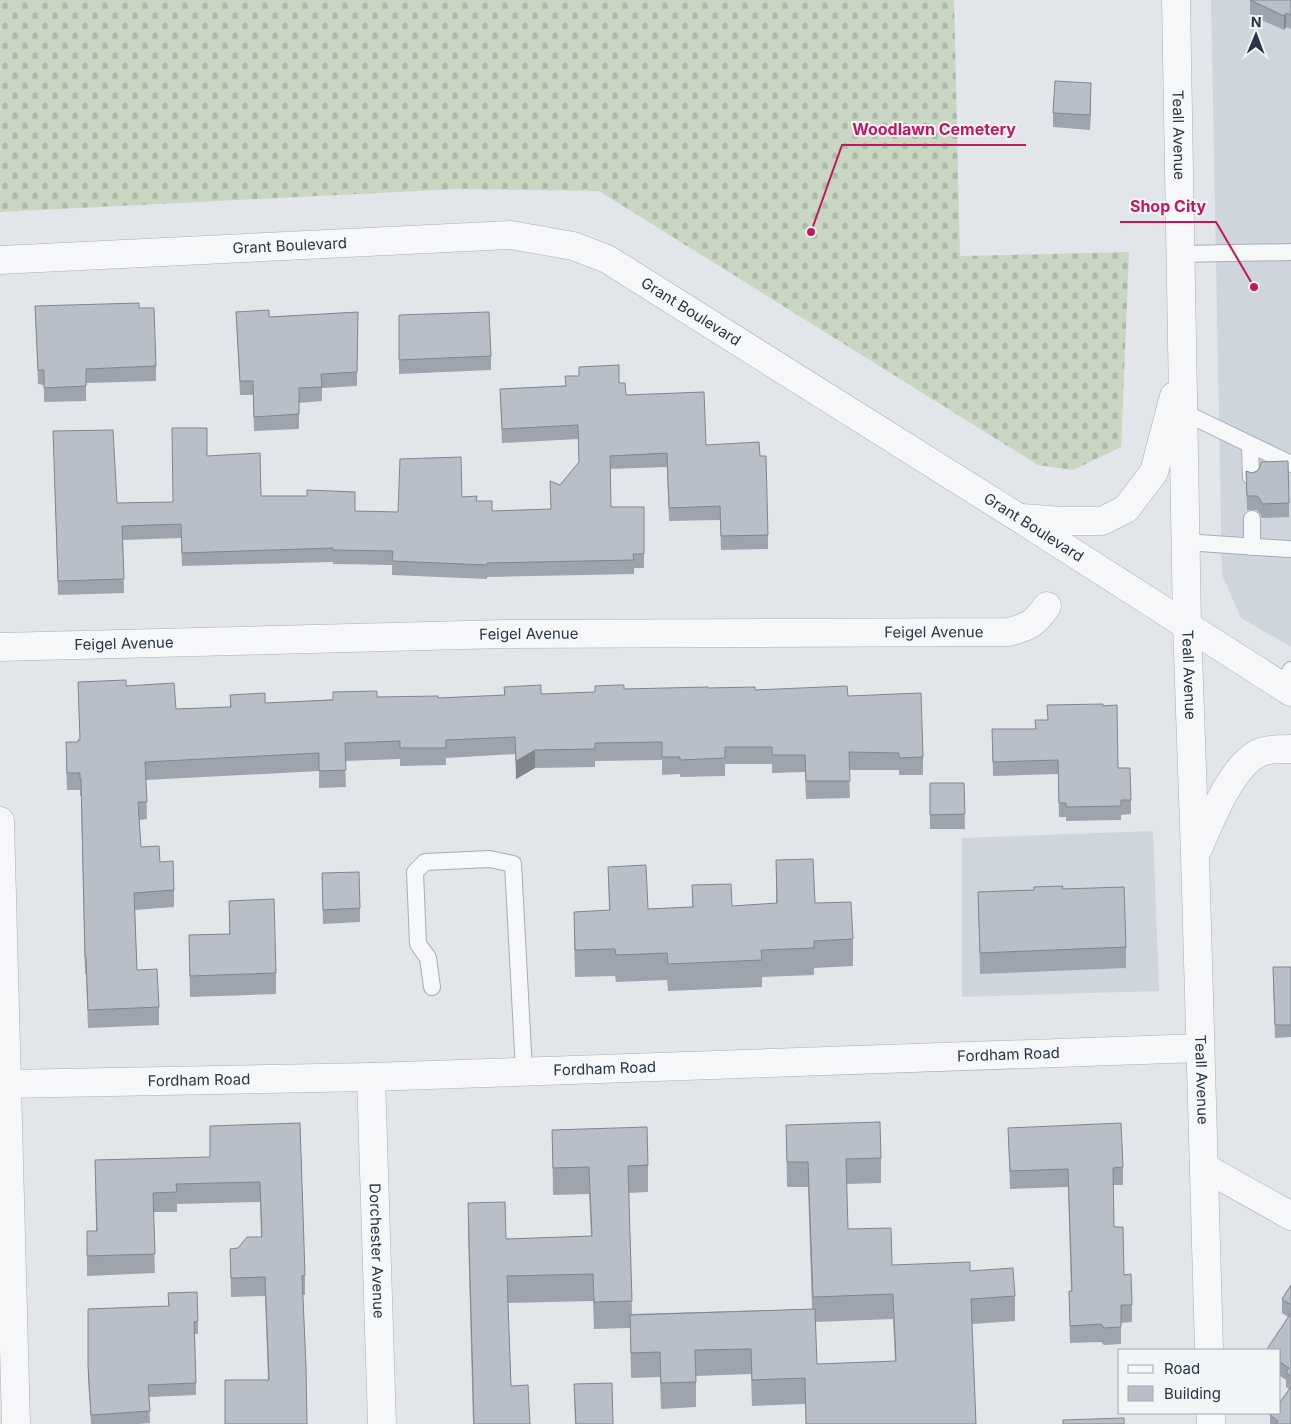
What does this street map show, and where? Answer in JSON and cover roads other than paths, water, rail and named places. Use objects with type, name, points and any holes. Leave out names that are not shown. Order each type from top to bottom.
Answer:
[{"type":"street","name":"Teall Avenue","points":[[1176,0],[1186,625],[1195,855],[1209,1349]]},
{"type":"street","name":"Grant Boulevard","points":[[0,260],[511,235],[573,246],[607,260],[1186,625],[1288,683]]},
{"type":"street","points":[[1019,518],[1102,521],[1126,509],[1154,472],[1182,363]]},
{"type":"street","name":"Feigel Avenue","points":[[0,648],[504,634],[1008,632],[1023,628],[1037,620],[1047,606]]},
{"type":"street","points":[[1195,855],[1221,798],[1245,762],[1263,751],[1291,749]]},
{"type":"street","points":[[0,821],[16,1424]]},
{"type":"street","name":"Fordham Road","points":[[7,1084],[371,1077],[1200,1048]]},
{"type":"street","name":"Dorchester Avenue","points":[[371,1077],[382,1424]]},
{"type":"street","points":[[1204,1167],[1291,1216]]},
{"type":"lane","points":[[1180,254],[1291,252]]},
{"type":"lane","points":[[1183,412],[1291,464]]},
{"type":"lane","points":[[1250,445],[1251,477]]},
{"type":"lane","points":[[1252,519],[1252,547]]},
{"type":"lane","points":[[1185,542],[1252,547],[1290,545]]},
{"type":"lane","points":[[432,987],[428,958],[418,944],[415,872],[425,862],[490,859],[512,864],[524,1071]]},
{"type":"place","name":"Woodlawn Cemetery","points":[[811,232]]},
{"type":"place","name":"Shop City","points":[[1254,287]]}]
